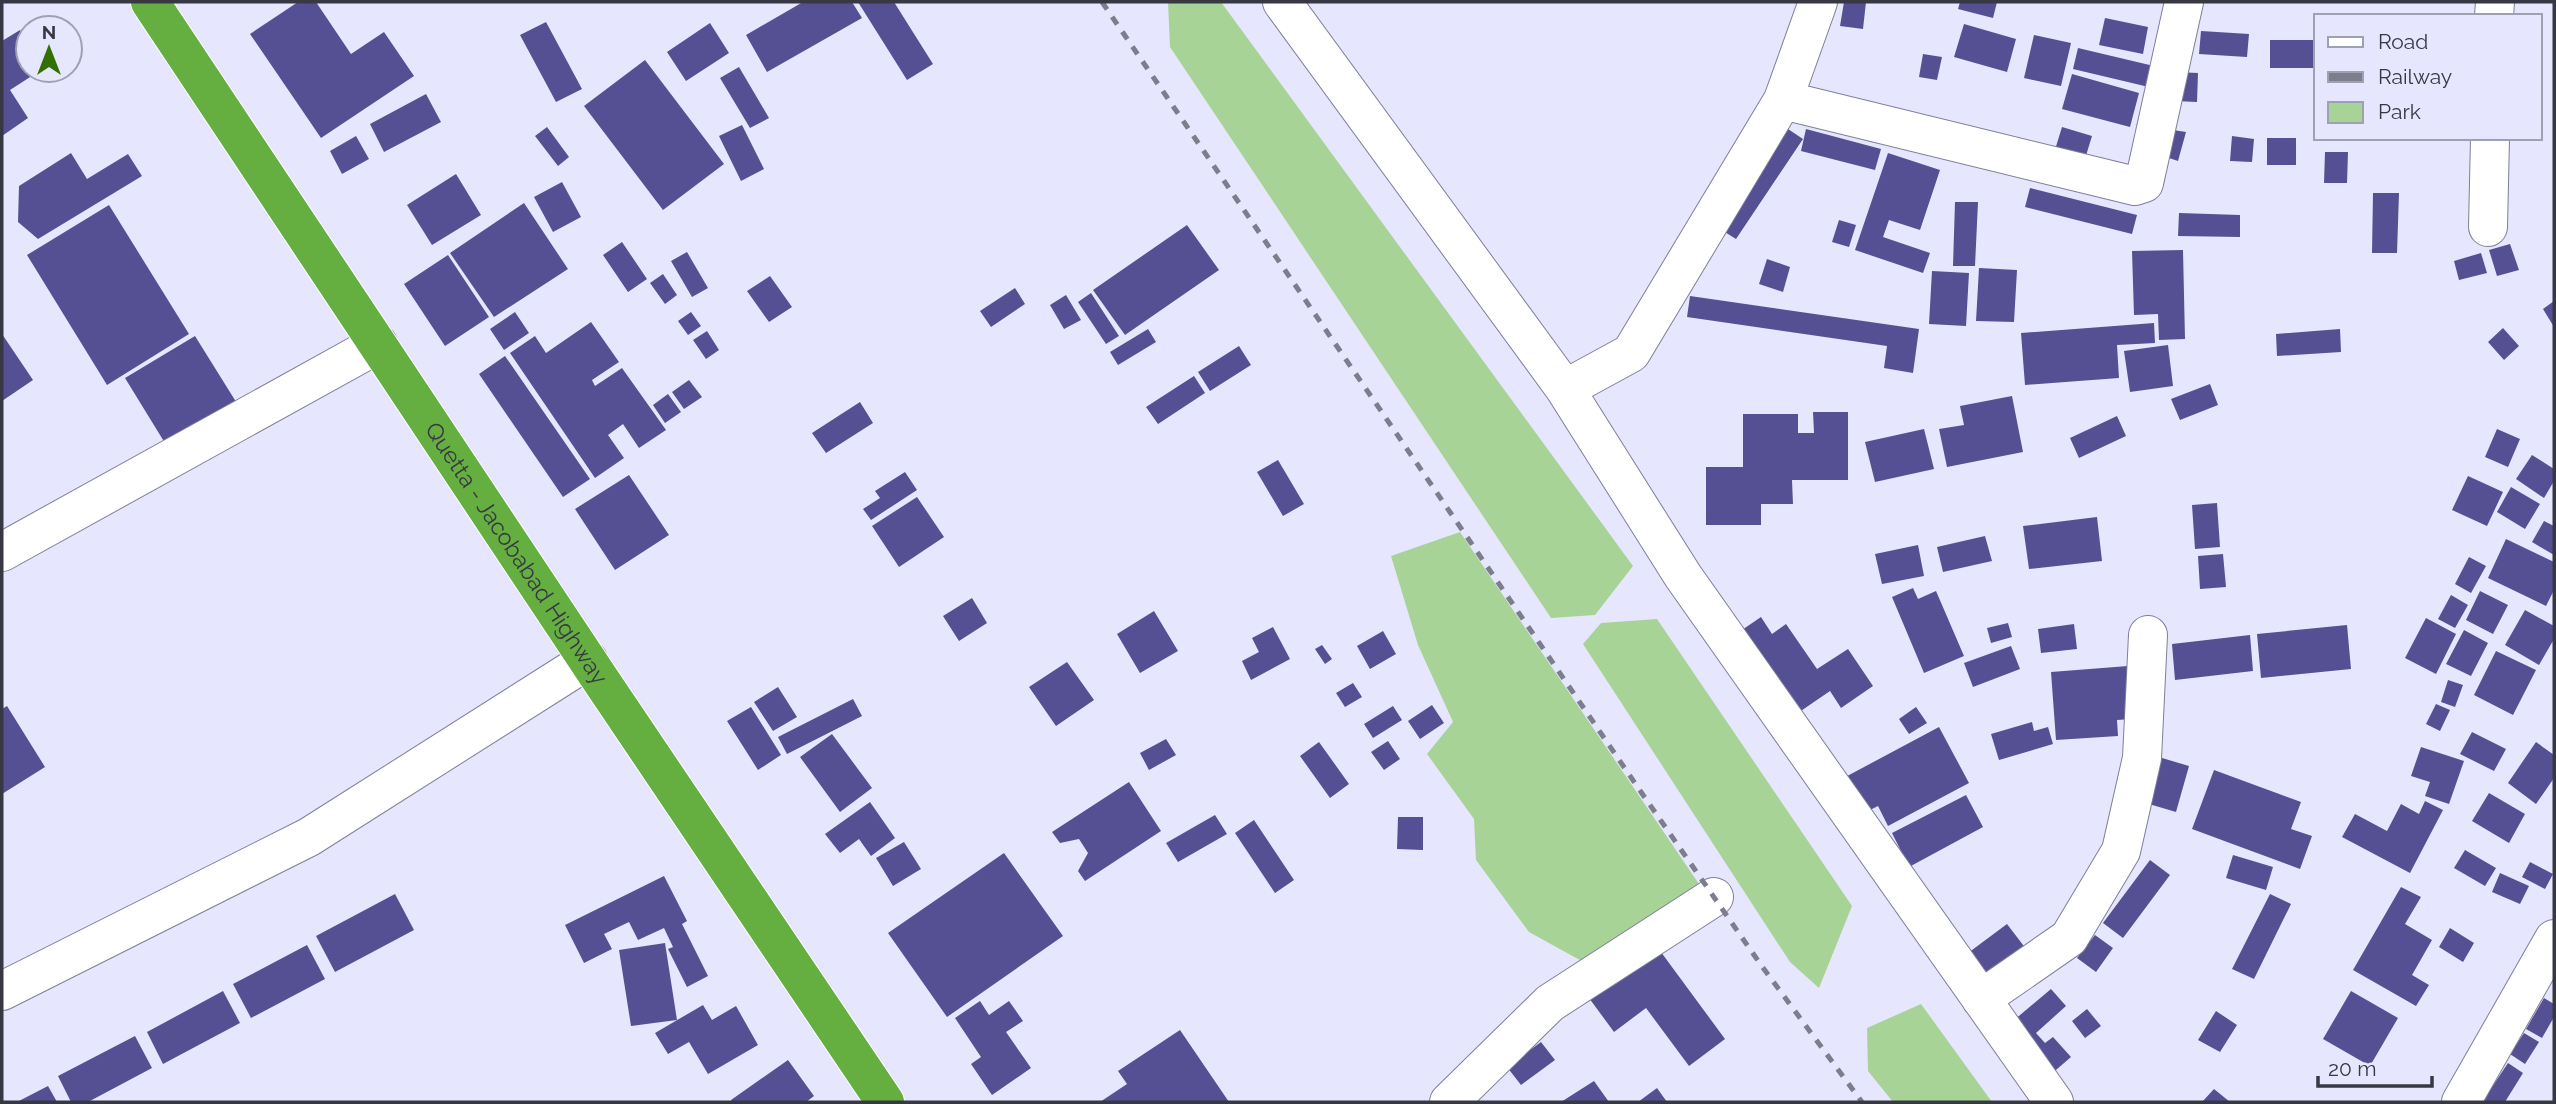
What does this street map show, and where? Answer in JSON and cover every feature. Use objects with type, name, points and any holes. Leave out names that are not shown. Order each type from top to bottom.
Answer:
[{"type":"highway","name":"Quetta - Jacobabad Highway","points":[[150,2],[885,1102]]},
{"type":"street","points":[[1282,2],[1565,389],[1683,576],[2053,1102]]},
{"type":"street","points":[[1565,389],[1631,353],[1783,100],[1818,2]]},
{"type":"street","points":[[1783,100],[2135,186],[2144,183],[2184,2]]},
{"type":"street","points":[[2488,227],[2490,140]]},
{"type":"street","points":[[2,552],[378,344]]},
{"type":"street","points":[[1981,999],[2069,938],[2121,851],[2142,758],[2148,635]]},
{"type":"street","points":[[2,991],[309,837],[588,660]]},
{"type":"street","points":[[1449,1102],[1550,1003],[1714,897]]},
{"type":"street","points":[[2460,1102],[2554,939]]},
{"type":"green space","points":[[1168,2],[1221,2],[1633,566],[1595,615],[1551,618],[1170,47]]},
{"type":"green space","points":[[1460,532],[1701,887],[1587,964],[1529,932],[1476,860],[1474,819],[1427,754],[1453,722],[1418,645],[1391,556]]},
{"type":"green space","points":[[1657,619],[1852,906],[1819,988],[1790,962],[1583,644],[1601,623]]},
{"type":"green space","points":[[1921,1004],[1992,1102],[1893,1102],[1868,1071],[1867,1028]]},
{"type":"building","points":[[298,2],[316,2],[351,54],[384,32],[414,76],[321,138],[250,34]]},
{"type":"building","points":[[803,2],[852,2],[862,18],[767,72],[746,35]]},
{"type":"building","points":[[858,2],[894,2],[933,64],[907,80]]},
{"type":"building","points":[[1844,2],[1866,2],[1863,29],[1840,26]]},
{"type":"building","points":[[1960,2],[1997,2],[1993,18],[1958,9]]},
{"type":"building","points":[[2105,18],[2148,27],[2143,54],[2099,45]]},
{"type":"building","points":[[546,22],[582,89],[556,102],[520,35]]},
{"type":"building","points":[[710,23],[729,53],[686,81],[667,52]]},
{"type":"building","points":[[1964,24],[2016,39],[2007,72],[1954,57]]},
{"type":"building","points":[[2201,31],[2249,34],[2247,57],[2199,54]]},
{"type":"building","points":[[14,34],[14,84],[19,84],[10,90],[28,118],[2,136],[2,41]]},
{"type":"building","points":[[2034,35],[2071,43],[2061,86],[2024,78]]},
{"type":"building","points":[[2270,40],[2314,40],[2314,68],[2270,68]]},
{"type":"building","points":[[2078,48],[2158,67],[2153,88],[2073,69]]},
{"type":"building","points":[[1923,54],[1942,57],[1937,80],[1919,77]]},
{"type":"building","points":[[645,60],[724,164],[663,210],[584,106]]},
{"type":"building","points":[[739,67],[769,118],[750,128],[720,78]]},
{"type":"building","points":[[2176,72],[2198,73],[2197,102],[2175,101]]},
{"type":"building","points":[[2072,74],[2139,93],[2130,127],[2062,109]]},
{"type":"building","points":[[426,94],[441,122],[384,152],[370,124]]},
{"type":"building","points":[[742,125],[764,169],[741,181],[719,136]]},
{"type":"building","points":[[547,127],[569,157],[558,166],[535,136]]},
{"type":"building","points":[[2062,127],[2092,136],[2084,162],[2054,153]]},
{"type":"building","points":[[1788,129],[1803,139],[1736,239],[1720,229]]},
{"type":"building","points":[[1806,129],[1881,149],[1875,170],[1801,151]]},
{"type":"building","points":[[2173,130],[2186,132],[2178,161],[2166,157]]},
{"type":"building","points":[[356,136],[369,159],[342,174],[330,151]]},
{"type":"building","points":[[2232,136],[2254,139],[2252,162],[2230,161]]},
{"type":"building","points":[[2267,138],[2296,138],[2296,165],[2267,165]]},
{"type":"building","points":[[2325,152],[2348,152],[2347,183],[2324,183]]},
{"type":"building","points":[[71,153],[87,179],[128,154],[142,176],[38,239],[18,222],[19,186]]},
{"type":"building","points":[[1888,153],[1940,170],[1920,230],[1889,220],[1883,237],[1930,253],[1923,273],[1855,250]]},
{"type":"building","points":[[456,174],[481,215],[432,245],[407,205]]},
{"type":"building","points":[[562,182],[581,217],[553,232],[534,197]]},
{"type":"building","points":[[2030,188],[2137,215],[2132,234],[2025,207]]},
{"type":"building","points":[[2373,193],[2399,193],[2397,253],[2372,253]]},
{"type":"building","points":[[1955,202],[1978,202],[1975,266],[1953,266]]},
{"type":"building","points":[[524,203],[568,269],[494,317],[450,253]]},
{"type":"building","points":[[109,205],[189,334],[107,385],[27,255]]},
{"type":"building","points":[[2179,213],[2240,215],[2240,237],[2178,236]]},
{"type":"building","points":[[1839,220],[1856,225],[1849,247],[1832,242]]},
{"type":"building","points":[[1187,225],[1219,270],[1125,335],[1093,290]]},
{"type":"building","points":[[622,242],[647,279],[628,292],[603,255]]},
{"type":"building","points":[[2510,244],[2519,270],[2497,276],[2489,250]]},
{"type":"building","points":[[2183,250],[2185,339],[2159,340],[2158,314],[2134,315],[2132,251]]},
{"type":"building","points":[[687,252],[708,288],[692,297],[671,261]]},
{"type":"building","points":[[2481,253],[2487,273],[2459,280],[2454,261]]},
{"type":"building","points":[[448,255],[489,317],[445,346],[404,284]]},
{"type":"building","points":[[1767,259],[1790,267],[1783,292],[1759,284]]},
{"type":"building","points":[[1979,268],[2017,270],[2014,322],[1976,321]]},
{"type":"building","points":[[1932,271],[1969,273],[1966,326],[1929,324]]},
{"type":"building","points":[[663,274],[677,295],[665,304],[650,283]]},
{"type":"building","points":[[770,276],[792,307],[769,322],[747,291]]},
{"type":"building","points":[[1015,288],[1025,304],[991,327],[980,311]]},
{"type":"building","points":[[1091,293],[1119,336],[1106,344],[1078,302]]},
{"type":"building","points":[[1066,295],[1081,320],[1064,329],[1050,305]]},
{"type":"building","points":[[1690,296],[1919,329],[1913,373],[1884,368],[1887,346],[1687,317]]},
{"type":"building","points":[[2554,301],[2554,327],[2543,309]]},
{"type":"building","points":[[515,312],[529,333],[504,350],[490,329]]},
{"type":"building","points":[[691,312],[701,326],[688,335],[678,321]]},
{"type":"building","points":[[591,322],[619,362],[592,380],[595,386],[622,368],[666,430],[639,448],[623,424],[608,435],[624,458],[595,478],[510,353],[535,336],[546,353]]},
{"type":"building","points":[[2154,323],[2155,343],[2117,345],[2119,378],[2025,385],[2021,333]]},
{"type":"building","points":[[2503,328],[2519,346],[2504,360],[2488,342]]},
{"type":"building","points":[[1148,329],[1156,342],[1118,365],[1110,352]]},
{"type":"building","points":[[2340,329],[2341,352],[2277,356],[2276,334]]},
{"type":"building","points":[[707,331],[719,350],[706,359],[693,340]]},
{"type":"building","points":[[2,334],[33,380],[2,401]]},
{"type":"building","points":[[195,336],[238,405],[168,448],[125,378]]},
{"type":"building","points":[[2168,345],[2173,386],[2130,392],[2124,351]]},
{"type":"building","points":[[1239,346],[1251,365],[1210,391],[1198,372]]},
{"type":"building","points":[[505,356],[590,479],[563,497],[479,374]]},
{"type":"building","points":[[1194,376],[1205,393],[1158,424],[1146,407]]},
{"type":"building","points":[[689,380],[702,397],[684,409],[672,392]]},
{"type":"building","points":[[2210,384],[2218,405],[2180,420],[2171,399]]},
{"type":"building","points":[[668,394],[681,412],[665,423],[653,405]]},
{"type":"building","points":[[2012,396],[2023,452],[1947,467],[1939,429],[1964,425],[1960,406]]},
{"type":"building","points":[[860,402],[873,423],[826,453],[812,433]]},
{"type":"building","points":[[1813,412],[1848,412],[1848,480],[1792,480],[1793,504],[1761,504],[1761,525],[1706,525],[1706,467],[1743,467],[1743,414],[1798,414],[1798,433],[1814,433]]},
{"type":"building","points":[[2117,416],[2126,436],[2079,458],[2070,438]]},
{"type":"building","points":[[1924,429],[1934,469],[1875,482],[1865,442]]},
{"type":"building","points":[[2497,429],[2520,439],[2508,467],[2485,457]]},
{"type":"building","points":[[2532,455],[2554,469],[2554,481],[2544,498],[2516,479]]},
{"type":"building","points":[[1278,460],[1304,504],[1283,516],[1257,472]]},
{"type":"building","points":[[905,472],[917,490],[871,520],[863,509],[880,498],[875,491]]},
{"type":"building","points":[[629,475],[669,535],[615,570],[575,509]]},
{"type":"building","points":[[2468,476],[2503,492],[2487,526],[2452,510]]},
{"type":"building","points":[[2511,487],[2540,504],[2525,529],[2497,512]]},
{"type":"building","points":[[917,497],[944,537],[899,567],[872,526]]},
{"type":"building","points":[[2217,503],[2220,547],[2195,549],[2192,505]]},
{"type":"building","points":[[2097,517],[2102,561],[2029,569],[2023,526]]},
{"type":"building","points":[[2544,521],[2554,526],[2554,555],[2532,542]]},
{"type":"building","points":[[1985,536],[1992,561],[1943,572],[1937,547]]},
{"type":"building","points":[[2506,539],[2554,562],[2554,590],[2546,606],[2488,578]]},
{"type":"building","points":[[1918,545],[1924,576],[1882,584],[1875,554]]},
{"type":"building","points":[[2223,554],[2226,587],[2200,589],[2198,556]]},
{"type":"building","points":[[2469,557],[2486,566],[2471,593],[2455,584]]},
{"type":"building","points":[[1913,588],[1918,599],[1936,591],[1964,656],[1924,673],[1892,597]]},
{"type":"building","points":[[2480,591],[2508,605],[2493,634],[2466,620]]},
{"type":"building","points":[[2451,595],[2468,605],[2455,628],[2438,619]]},
{"type":"building","points":[[972,598],[987,623],[959,641],[943,616]]},
{"type":"building","points":[[2525,610],[2554,626],[2554,639],[2539,665],[2505,645]]},
{"type":"building","points":[[1154,611],[1178,651],[1140,673],[1117,634]]},
{"type":"building","points":[[1761,617],[1772,634],[1786,624],[1817,669],[1848,649],[1873,686],[1841,708],[1830,691],[1795,715],[1739,632]]},
{"type":"building","points":[[2426,618],[2456,634],[2436,674],[2405,658]]},
{"type":"building","points":[[2008,623],[2012,637],[1991,643],[1987,628]]},
{"type":"building","points":[[2074,624],[2077,649],[2041,653],[2038,629]]},
{"type":"building","points":[[2347,625],[2351,669],[2261,678],[2257,634]]},
{"type":"building","points":[[1273,627],[1290,659],[1251,680],[1242,661],[1259,652],[1252,638]]},
{"type":"building","points":[[2464,630],[2488,643],[2471,676],[2446,664]]},
{"type":"building","points":[[1383,631],[1396,654],[1370,669],[1357,646]]},
{"type":"building","points":[[2250,635],[2253,671],[2175,680],[2172,644]]},
{"type":"building","points":[[1322,645],[1332,659],[1325,664],[1315,649]]},
{"type":"building","points":[[2011,646],[2020,669],[1973,687],[1964,663]]},
{"type":"building","points":[[2496,651],[2536,670],[2513,715],[2474,695]]},
{"type":"building","points":[[1067,662],[1094,700],[1056,726],[1029,687]]},
{"type":"building","points":[[2128,666],[2132,719],[2117,720],[2118,736],[2056,740],[2051,672]]},
{"type":"building","points":[[2448,680],[2463,685],[2455,707],[2441,702]]},
{"type":"building","points":[[1353,683],[1362,697],[1345,707],[1336,693]]},
{"type":"building","points":[[778,687],[797,717],[773,731],[754,702]]},
{"type":"building","points":[[853,699],[862,716],[787,754],[778,737]]},
{"type":"building","points":[[2436,704],[2450,710],[2440,731],[2426,724]]},
{"type":"building","points":[[1432,705],[1444,723],[1420,739],[1408,721]]},
{"type":"building","points":[[7,706],[45,767],[2,794],[2,709]]},
{"type":"building","points":[[1393,706],[1402,720],[1373,738],[1364,724]]},
{"type":"building","points":[[751,707],[781,755],[758,770],[727,721]]},
{"type":"building","points":[[1916,707],[1927,723],[1909,734],[1899,719]]},
{"type":"building","points":[[2032,722],[2034,731],[2048,727],[2053,744],[1999,760],[1991,734]]},
{"type":"building","points":[[1939,727],[1969,783],[1888,826],[1878,806],[1856,817],[1836,782]]},
{"type":"building","points":[[2472,732],[2506,749],[2494,771],[2460,754]]},
{"type":"building","points":[[832,734],[872,788],[840,812],[800,757]]},
{"type":"building","points":[[1166,739],[1176,755],[1149,770],[1140,753]]},
{"type":"building","points":[[1388,741],[1400,759],[1384,770],[1371,752]]},
{"type":"building","points":[[1319,742],[1349,784],[1330,798],[1300,756]]},
{"type":"building","points":[[2536,742],[2554,755],[2554,778],[2536,804],[2508,783]]},
{"type":"building","points":[[2421,747],[2464,761],[2449,804],[2425,796],[2430,782],[2411,776]]},
{"type":"building","points":[[2162,758],[2189,766],[2176,812],[2149,804]]},
{"type":"building","points":[[2214,770],[2301,802],[2291,829],[2312,836],[2300,869],[2192,829]]},
{"type":"building","points":[[1129,782],[1161,831],[1085,881],[1078,871],[1088,853],[1079,839],[1060,843],[1052,832]]},
{"type":"building","points":[[2489,793],[2525,814],[2509,843],[2472,821]]},
{"type":"building","points":[[1966,795],[1983,827],[1909,867],[1892,833]]},
{"type":"building","points":[[2425,801],[2443,810],[2410,873],[2342,837],[2355,814],[2387,831],[2401,804],[2419,814]]},
{"type":"building","points":[[870,802],[895,838],[871,856],[859,839],[840,853],[825,834]]},
{"type":"building","points":[[1215,815],[1227,834],[1178,862],[1166,843]]},
{"type":"building","points":[[1398,817],[1423,817],[1423,850],[1397,849]]},
{"type":"building","points":[[1254,820],[1294,880],[1275,893],[1235,833]]},
{"type":"building","points":[[904,842],[921,869],[893,886],[876,858]]},
{"type":"building","points":[[2465,850],[2496,868],[2485,886],[2454,868]]},
{"type":"building","points":[[1004,853],[1063,936],[947,1017],[888,933]]},
{"type":"building","points":[[2233,855],[2273,867],[2266,890],[2226,878]]},
{"type":"building","points":[[2150,860],[2170,875],[2123,938],[2103,923]]},
{"type":"building","points":[[2530,862],[2553,874],[2545,889],[2522,877]]},
{"type":"building","points":[[2500,873],[2529,886],[2520,904],[2492,892]]},
{"type":"building","points":[[664,876],[687,921],[682,924],[708,976],[687,987],[668,949],[673,947],[664,928],[638,940],[629,922],[604,934],[612,949],[584,963],[565,925]]},
{"type":"building","points":[[2401,887],[2421,897],[2405,924],[2432,940],[2412,975],[2429,985],[2416,1006],[2353,970]]},
{"type":"building","points":[[395,894],[414,930],[335,972],[316,936]]},
{"type":"building","points":[[2270,894],[2291,904],[2254,979],[2232,969]]},
{"type":"building","points":[[2007,924],[2033,958],[1994,987],[1968,953]]},
{"type":"building","points":[[2450,928],[2474,943],[2463,962],[2439,947]]},
{"type":"building","points":[[2095,935],[2113,948],[2096,972],[2077,958]]},
{"type":"building","points":[[665,943],[677,1020],[631,1026],[619,950]]},
{"type":"building","points":[[307,945],[325,979],[251,1018],[233,984]]},
{"type":"building","points":[[1658,948],[1725,1039],[1689,1066],[1646,1008],[1614,1032],[1589,998]]},
{"type":"building","points":[[2051,989],[2066,1006],[2036,1033],[2045,1043],[2053,1037],[2071,1057],[2049,1076],[2007,1026]]},
{"type":"building","points":[[223,991],[240,1023],[163,1064],[147,1032]]},
{"type":"building","points":[[2351,991],[2398,1018],[2370,1066],[2323,1039]]},
{"type":"building","points":[[2544,998],[2554,1004],[2554,1017],[2542,1038],[2526,1029]]},
{"type":"building","points":[[980,1001],[989,1015],[1009,1001],[1023,1021],[1006,1032],[1031,1068],[992,1095],[971,1064],[981,1057],[955,1018]]},
{"type":"building","points":[[703,1005],[712,1020],[736,1006],[758,1045],[708,1074],[689,1042],[668,1054],[655,1033]]},
{"type":"building","points":[[2087,1009],[2101,1026],[2085,1038],[2072,1021]]},
{"type":"building","points":[[2216,1011],[2237,1025],[2220,1052],[2198,1040]]},
{"type":"building","points":[[1180,1030],[1229,1102],[1100,1102],[1127,1084],[1118,1071]]},
{"type":"building","points":[[2524,1033],[2539,1042],[2525,1064],[2510,1054]]},
{"type":"building","points":[[135,1036],[152,1068],[88,1102],[71,1102],[58,1076]]},
{"type":"building","points":[[1541,1042],[1555,1060],[1521,1085],[1507,1067]]},
{"type":"building","points":[[788,1060],[814,1096],[806,1102],[732,1102],[731,1100]]},
{"type":"building","points":[[2508,1063],[2523,1073],[2505,1102],[2482,1102]]},
{"type":"building","points":[[1594,1081],[1609,1102],[1561,1102]]},
{"type":"building","points":[[48,1086],[57,1102],[17,1102]]},
{"type":"building","points":[[1657,1088],[1667,1102],[1638,1102]]},
{"type":"building","points":[[2214,1089],[2230,1102],[2202,1102]]},
{"type":"railway","points":[[1102,2],[1641,792],[1761,965],[1862,1102]]}]
